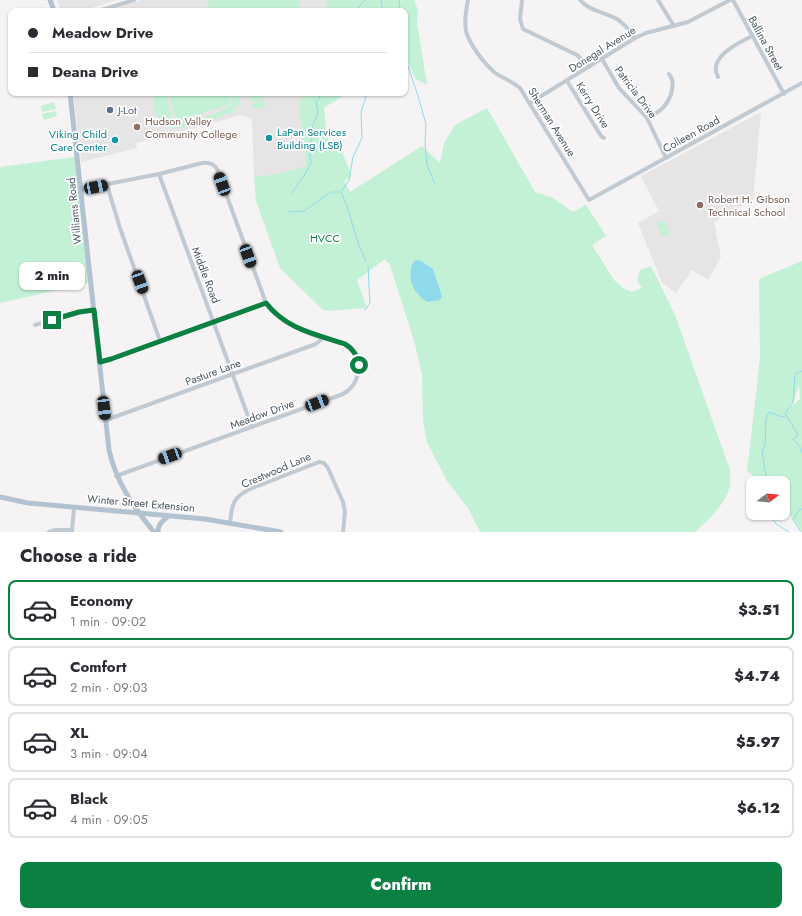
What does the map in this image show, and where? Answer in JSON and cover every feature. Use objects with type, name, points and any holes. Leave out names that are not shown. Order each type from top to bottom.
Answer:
[{"type":"main road","name":"Williams Road","points":[[70,96],[82,190],[109,450],[116,476],[137,512],[154,532]]},
{"type":"main road","name":"Winter Street Extension","points":[[0,497],[28,503],[74,508],[137,512],[205,519],[281,532]]},
{"type":"main road","points":[[158,532],[161,521],[169,516]]},
{"type":"street","points":[[108,8],[134,0]]},
{"type":"street","name":"Sherman Avenue","points":[[468,0],[465,20],[467,33],[477,52],[493,71],[516,84],[520,88],[589,200]]},
{"type":"street","points":[[522,0],[520,19],[523,29],[577,55],[589,66]]},
{"type":"street","points":[[580,0],[591,8],[616,18],[627,27],[635,38]]},
{"type":"street","points":[[658,0],[674,26]]},
{"type":"street","name":"Donegal Avenue","points":[[530,103],[635,38],[646,33],[694,19],[731,0]]},
{"type":"street","name":"Ballina Street","points":[[731,0],[784,94]]},
{"type":"street","points":[[718,77],[716,72],[717,65],[726,51],[732,46],[752,36]]},
{"type":"street","name":"Patricia Drive","points":[[602,59],[619,88],[647,118],[666,158]]},
{"type":"street","points":[[647,118],[660,111],[669,100],[673,84],[669,74]]},
{"type":"street","name":"Kerry Drive","points":[[567,81],[601,136],[604,138]]},
{"type":"street","name":"Colleen Road","points":[[589,200],[802,83]]},
{"type":"street","name":"Meadow Drive","points":[[82,190],[159,174],[202,162],[210,163],[215,166],[266,303],[280,318],[306,332],[345,344],[353,351],[358,360],[359,370],[354,384],[343,394],[116,476]]},
{"type":"street","name":"Middle Road","points":[[159,174],[252,427]]},
{"type":"street","points":[[107,185],[120,228],[160,341]]},
{"type":"street","points":[[100,362],[266,303]]},
{"type":"street","points":[[35,325],[71,314],[94,310]]},
{"type":"street","name":"Pasture Lane","points":[[106,420],[316,344],[323,338]]},
{"type":"street","name":"Crestwood Lane","points":[[230,523],[233,503],[241,494],[250,489],[319,462],[326,464],[343,502],[345,512],[343,532]]},
{"type":"street","points":[[49,532],[56,530],[72,531],[74,508]]},
{"type":"shaded area","points":[[57,0],[117,0],[92,8],[60,8]]},
{"type":"shaded area","points":[[142,0],[327,0],[326,8],[116,8]]},
{"type":"shaded area","name":"Hudson Valley Community College","points":[[73,96],[301,96],[299,106],[306,167],[277,174],[254,177],[252,119],[241,115],[156,139],[136,143],[137,148],[81,162]]},
{"type":"shaded area","name":"Robert H. Gibson Technical School","points":[[761,112],[753,200],[714,222],[721,257],[708,280],[692,270],[676,293],[662,283],[638,223],[659,211],[641,176]]},
{"type":"green space","points":[[207,0],[300,0],[300,8],[209,8]]},
{"type":"green space","points":[[327,0],[414,0],[418,10],[417,23],[427,85],[416,79],[408,63],[408,8],[326,8]]},
{"type":"green space","points":[[154,96],[166,96],[174,122],[181,122],[221,111],[232,104],[230,96],[241,96],[238,105],[233,109],[234,112],[204,123],[179,128],[173,128],[163,123],[155,111]]},
{"type":"green space","points":[[169,96],[228,96],[231,104],[177,121]]},
{"type":"green space","points":[[249,96],[262,96],[263,99],[251,102]]},
{"type":"green space","name":"HVCC","points":[[301,96],[342,96],[324,108],[329,144],[337,140],[352,176],[344,181],[350,192],[422,146],[440,163],[444,143],[455,125],[487,108],[535,192],[553,198],[573,212],[586,205],[606,236],[592,245],[614,280],[623,288],[632,292],[642,288],[637,280],[640,270],[651,266],[675,315],[730,470],[730,486],[728,493],[716,512],[695,532],[480,532],[468,508],[447,481],[427,442],[423,421],[422,375],[415,344],[389,262],[387,263],[385,259],[357,280],[367,308],[324,311],[280,268],[256,201],[254,177],[277,174],[306,166],[299,106]]},
{"type":"green space","points":[[264,100],[266,106],[254,110],[252,104]]},
{"type":"green space","points":[[54,102],[56,109],[42,112],[41,106]]},
{"type":"green space","points":[[56,111],[57,116],[44,120],[42,114]]},
{"type":"green space","points":[[75,157],[89,283],[0,303],[0,167]]},
{"type":"green space","points":[[663,220],[670,233],[663,237],[656,224]]},
{"type":"green space","points":[[802,261],[802,532],[790,516],[790,476],[753,476],[747,471],[760,359],[759,279]],"holes":[[[799,385],[800,399],[786,411],[794,401]]]},
{"type":"water","points":[[416,260],[421,261],[433,269],[442,296],[440,300],[427,302],[419,296],[415,290],[410,276],[411,267]]},
{"type":"waterway","points":[[358,8],[365,0]]},
{"type":"waterway","points":[[381,0],[382,8]]},
{"type":"waterway","points":[[399,0],[400,8]]},
{"type":"waterway","points":[[408,66],[426,124],[425,143],[427,165],[435,184]]},
{"type":"waterway","points":[[291,194],[311,163],[310,154],[312,128],[318,112],[316,102],[321,96]]},
{"type":"waterway","points":[[366,96],[361,112],[362,138],[353,157],[349,180],[341,192],[347,206],[359,246],[366,261]]},
{"type":"waterway","points":[[289,212],[304,211],[331,192],[340,192]]},
{"type":"waterway","points":[[365,310],[370,303],[368,267]]},
{"type":"waterway","points":[[802,371],[795,374],[793,403],[785,413],[798,435],[793,439],[801,448],[802,453]]},
{"type":"waterway","points":[[766,476],[762,452],[765,445],[766,419],[769,412],[781,417],[786,416]]},
{"type":"waterway","points":[[801,532],[793,520],[799,510],[802,509]]},
{"type":"waterway","points":[[773,520],[776,524],[789,532]]},
{"type":"place","name":"J-Lot","points":[[110,110]]},
{"type":"place","name":"Hudson Valley Community College","points":[[137,127]]},
{"type":"place","name":"LaPan Services Building (LSB)","points":[[269,138]]},
{"type":"place","name":"Viking Child Care Center","points":[[115,140]]},
{"type":"place","name":"Robert H. Gibson Technical School","points":[[700,205]]},
{"type":"route","points":[[52,320],[79,312],[94,310],[100,362],[266,303],[280,318],[306,332],[338,341],[349,346],[356,356],[359,365]]}]
